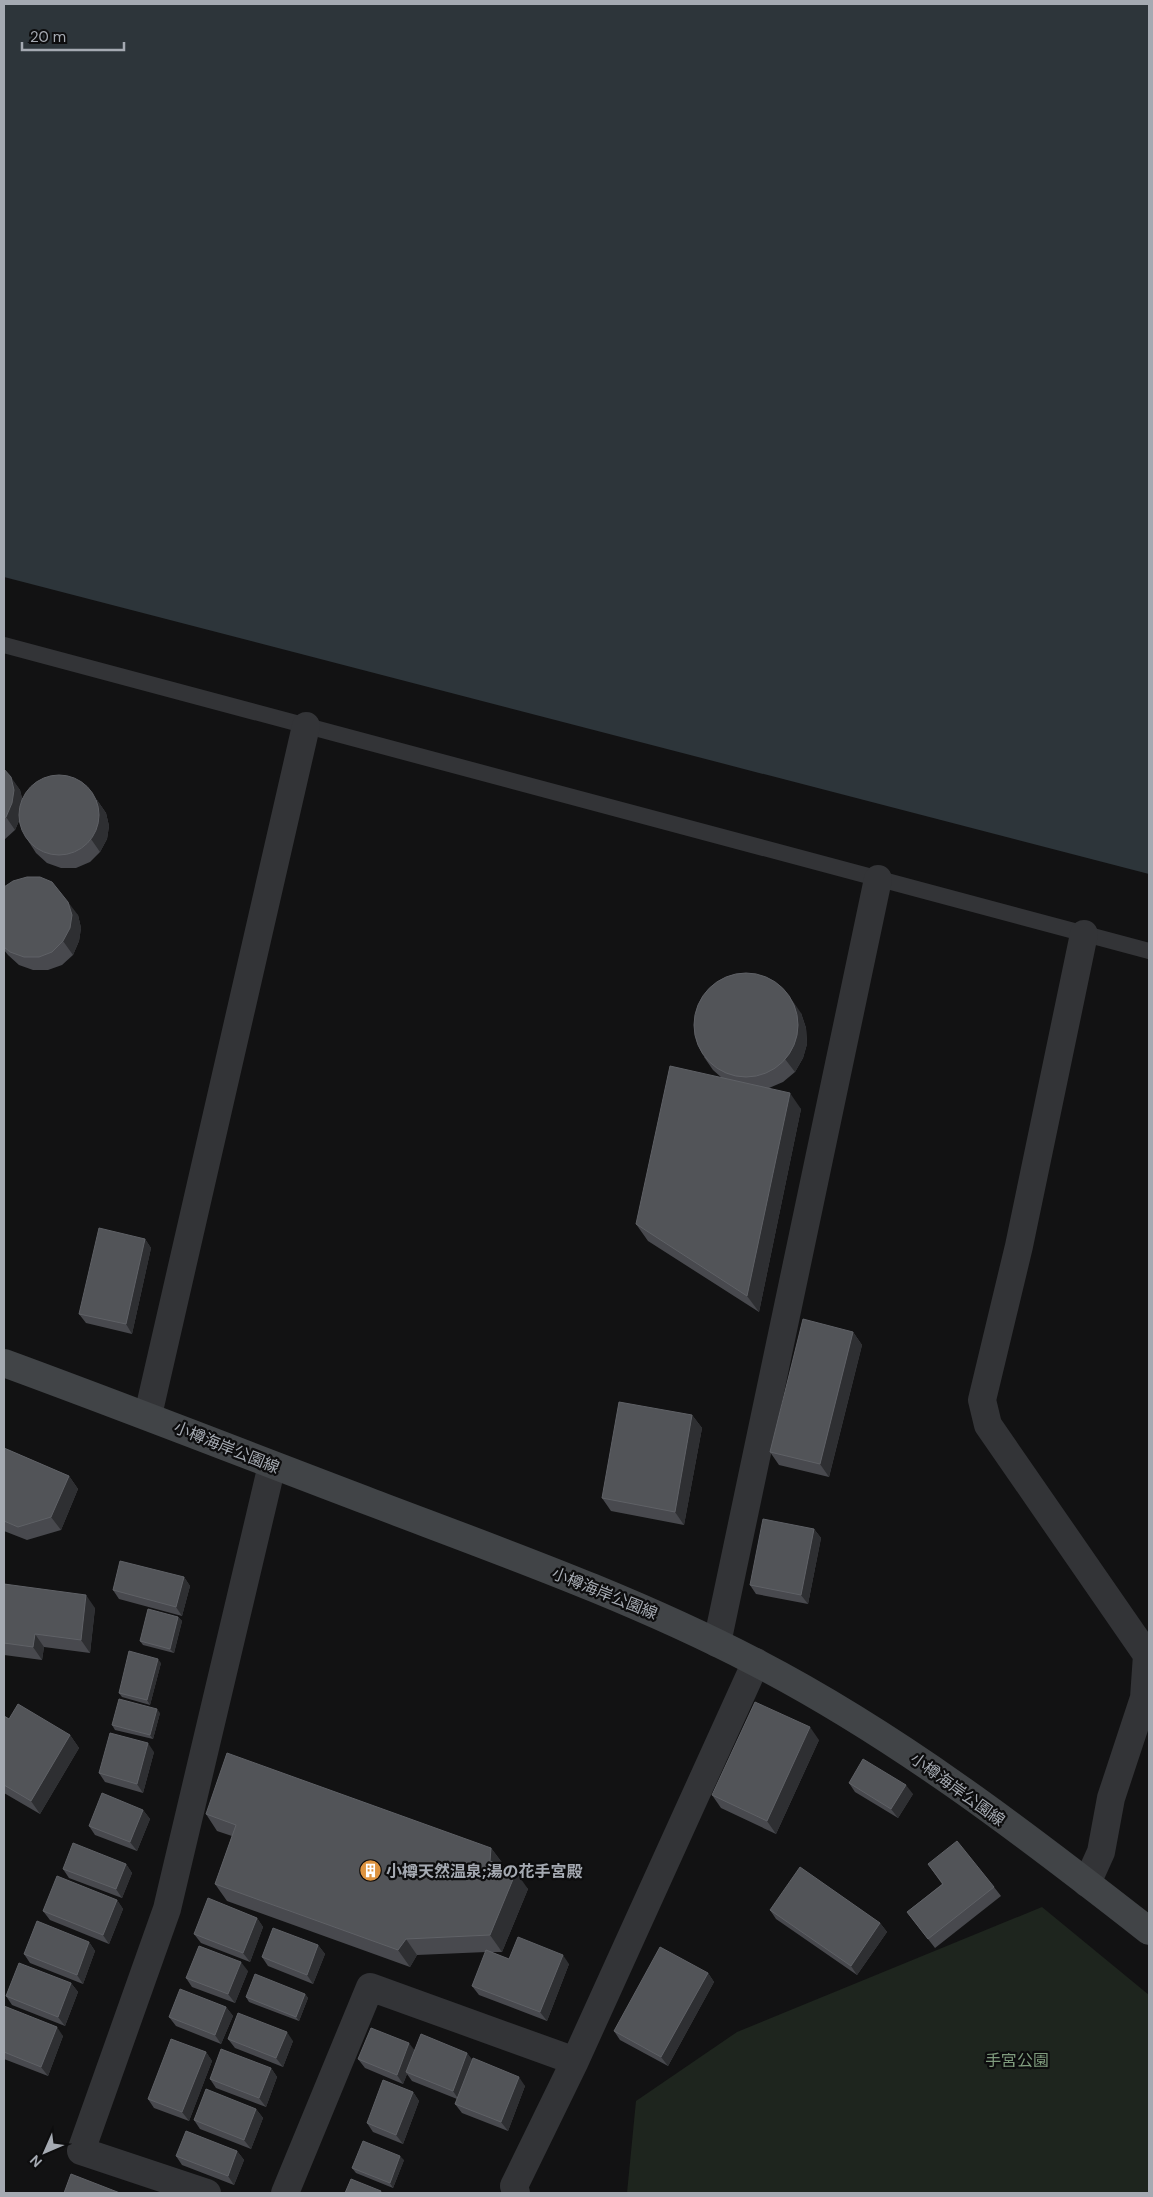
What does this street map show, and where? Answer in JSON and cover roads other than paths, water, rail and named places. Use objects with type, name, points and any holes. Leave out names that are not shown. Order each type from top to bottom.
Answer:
[{"type":"main road","name":"小樽海岸公園線","points":[[4,1363],[148,1415],[272,1465],[647,1609],[756,1662],[892,1741],[1087,1882],[1149,1931]]},
{"type":"street","points":[[148,1415],[306,726]]},
{"type":"street","points":[[717,1643],[878,879]]},
{"type":"street","points":[[1084,934],[1019,1246],[982,1400],[988,1425],[1147,1655],[1144,1698],[1111,1798],[1102,1852],[1087,1882]]},
{"type":"street","points":[[207,2193],[81,2151],[167,1909],[272,1465]]},
{"type":"street","points":[[516,2193],[514,2186],[575,2061],[756,1662]]},
{"type":"street","points":[[286,2193],[370,1987],[575,2061]]},
{"type":"lane","points":[[4,645],[1149,951]]},
{"type":"place","name":"小樽天然温泉;湯の花手宮殿","points":[[370,1871]]},
{"type":"park label","name":"手宮公園","points":[[1017,2060]]}]
